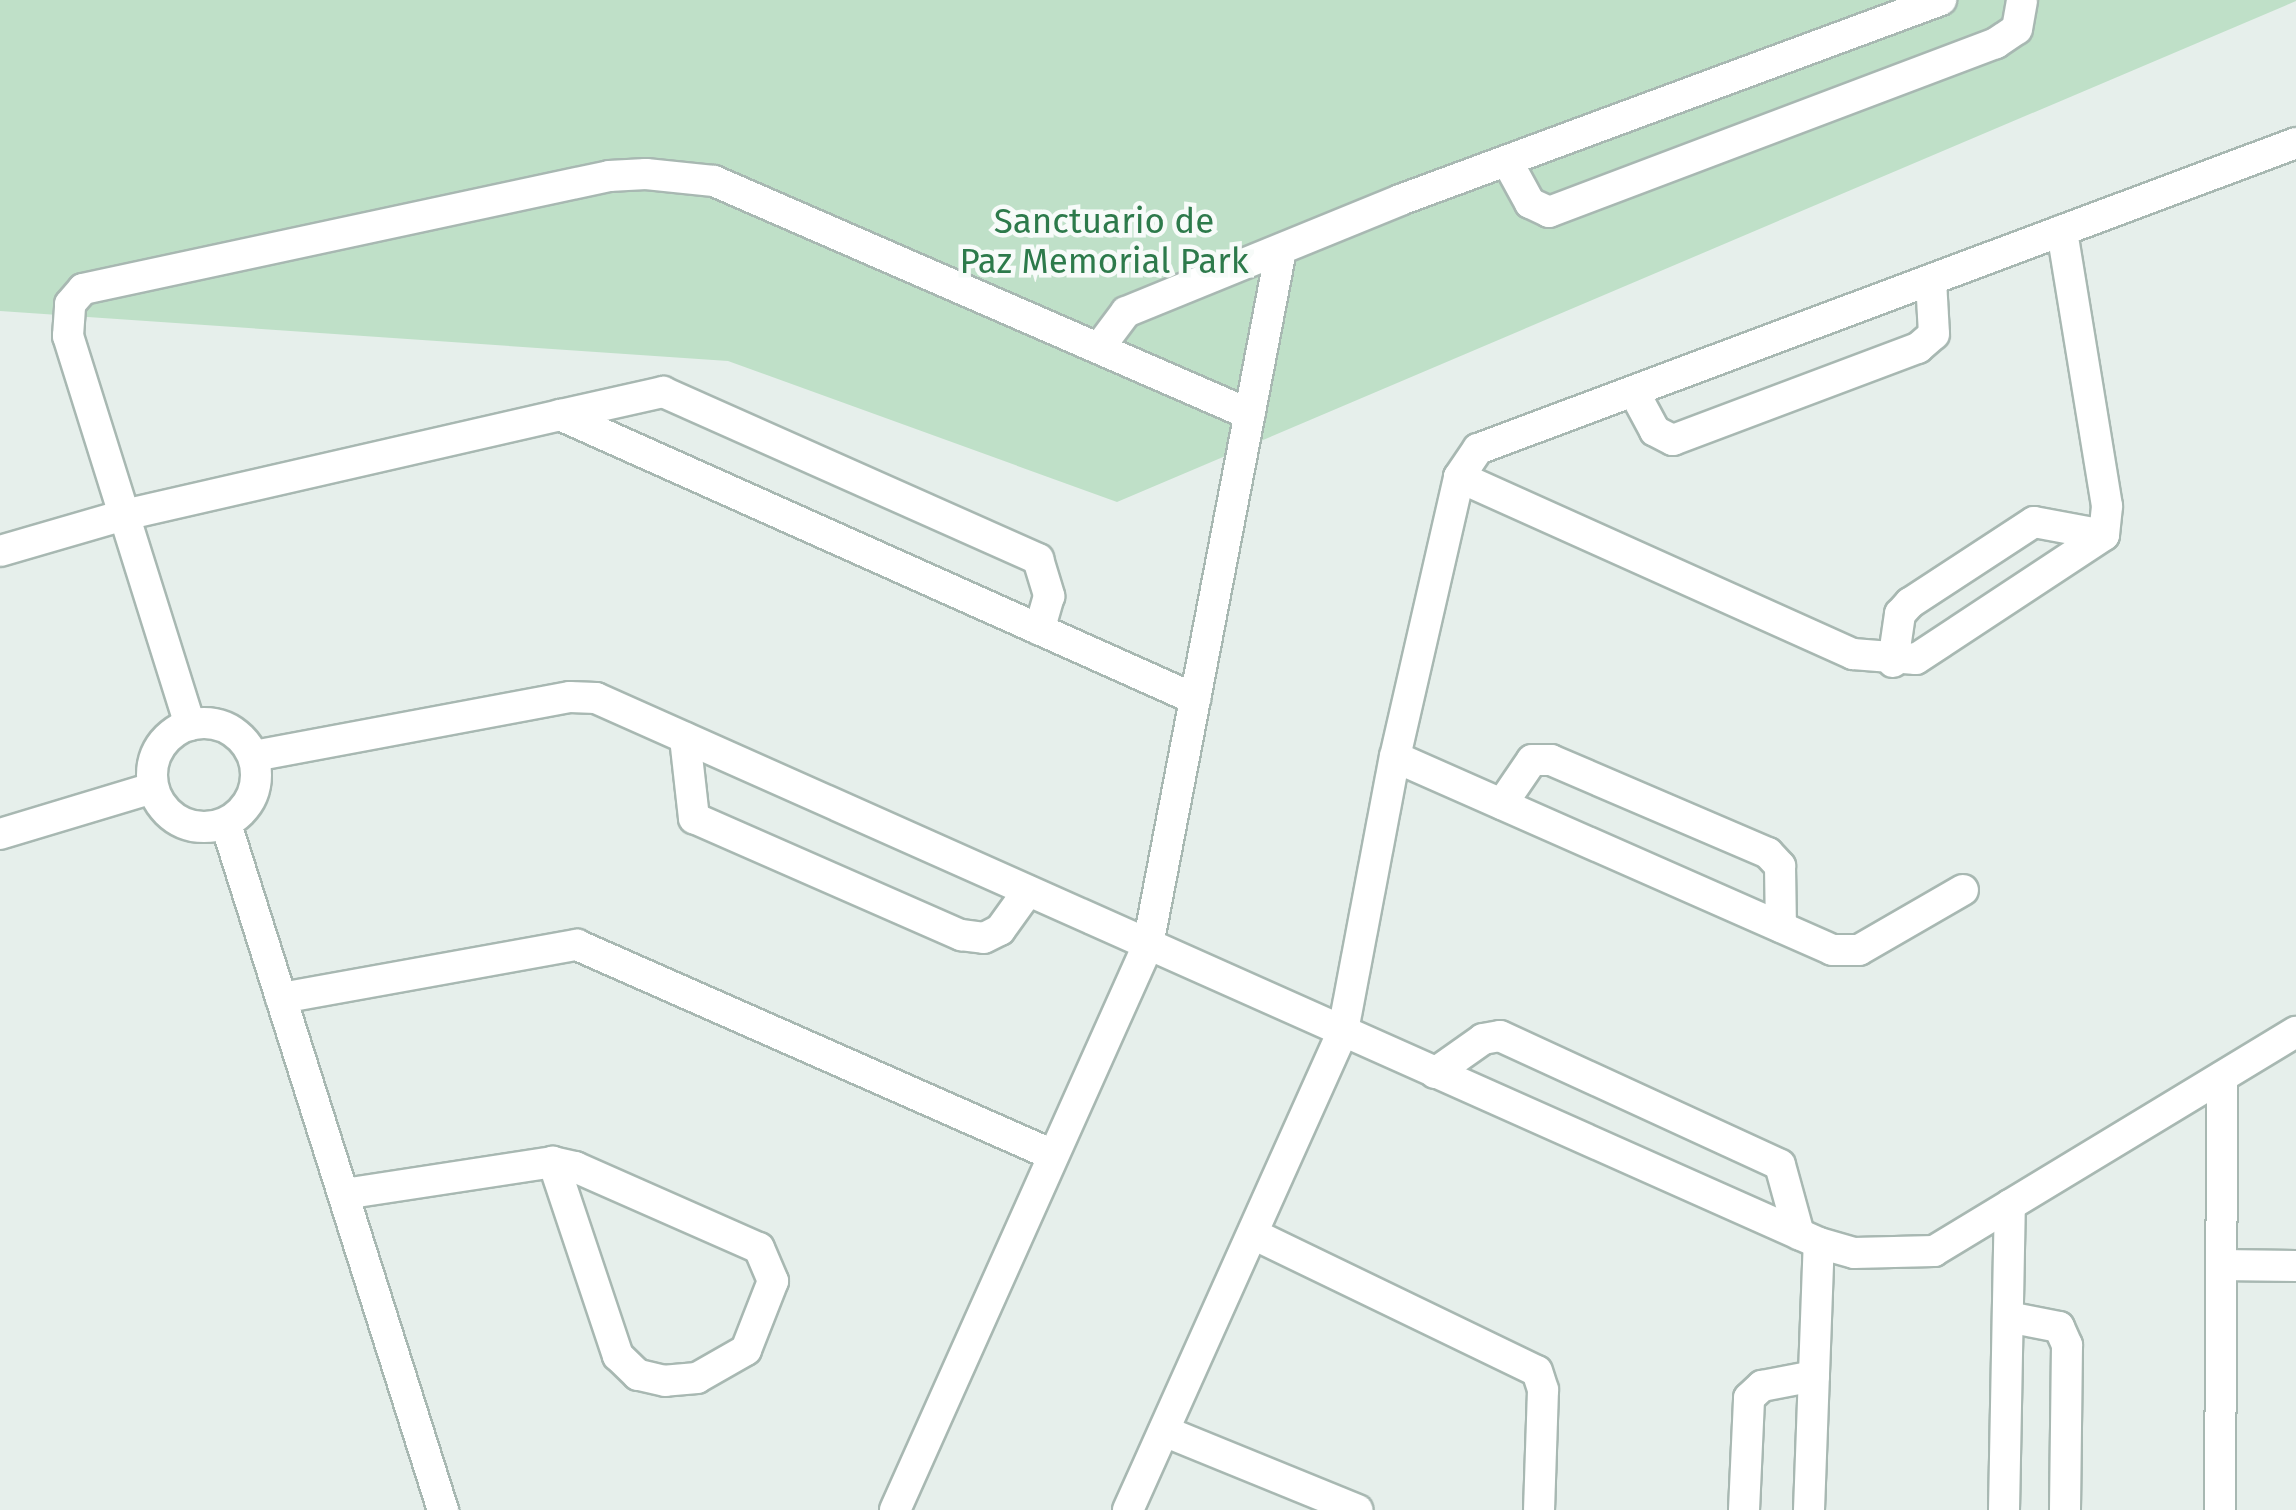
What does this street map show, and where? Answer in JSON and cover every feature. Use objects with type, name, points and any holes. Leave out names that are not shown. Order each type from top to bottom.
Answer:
[{"type":"street","points":[[1099,348],[1126,312],[1507,161],[1942,0]]},
{"type":"street","points":[[1507,161],[1530,204],[1549,212],[1996,43],[2016,29],[2022,0]]},
{"type":"street","points":[[1128,1510],[1343,1032],[1394,757],[1459,476],[1478,449],[2296,143]]},
{"type":"street","points":[[190,725],[68,336],[70,304],[83,290],[608,176],[714,181],[1249,414]]},
{"type":"street","points":[[2062,231],[2107,506],[2104,535]]},
{"type":"street","points":[[895,1510],[1148,945],[1281,250]]},
{"type":"street","points":[[1634,392],[1655,431],[1673,440],[1883,361],[1934,334],[1931,280]]},
{"type":"street","points":[[0,551],[124,515],[662,392],[1038,559],[1046,574],[1049,596],[1039,630]]},
{"type":"street","points":[[560,415],[1194,699]]},
{"type":"street","points":[[1459,476],[1852,654],[1894,662],[1916,659],[2104,535]]},
{"type":"street","points":[[1894,662],[1900,614],[1910,603],[2034,522],[2104,535]]},
{"type":"street","points":[[254,756],[570,697],[596,698],[1809,1239],[1854,1253],[1934,1251],[2296,1032]]},
{"type":"street","points":[[218,724],[239,736],[254,756],[257,780],[250,804],[226,824],[196,828],[168,814],[152,788],[153,761],[166,738],[190,725],[218,724]]},
{"type":"street","points":[[686,738],[694,818],[961,935],[984,938],[1000,930],[1028,890]]},
{"type":"street","points":[[1394,757],[1832,950],[1860,950],[1962,890]]},
{"type":"street","points":[[1502,804],[1532,760],[1551,760],[1768,853],[1780,866],[1780,927]]},
{"type":"street","points":[[3,823],[152,788]]},
{"type":"street","points":[[226,824],[443,1510]]},
{"type":"street","points":[[281,998],[577,945],[1054,1155]]},
{"type":"street","points":[[1435,1073],[1483,1038],[1500,1036],[1780,1165],[1809,1239],[1814,1376],[1809,1510]]},
{"type":"street","points":[[2220,1510],[2222,1077]]},
{"type":"street","points":[[344,1194],[552,1162],[759,1248],[773,1281],[746,1350],[697,1378],[665,1382],[638,1375],[618,1356],[552,1162]]},
{"type":"street","points":[[2004,1510],[2010,1205]]},
{"type":"street","points":[[1253,1234],[1537,1371],[1542,1390],[1539,1510]]},
{"type":"street","points":[[2221,1265],[2296,1266]]},
{"type":"street","points":[[2008,1318],[2059,1327],[2067,1345],[2065,1510]]},
{"type":"street","points":[[1744,1510],[1750,1398],[1762,1386],[1814,1376]]},
{"type":"street","points":[[1164,1430],[1350,1508]]},
{"type":"green space","name":"Sanctuario de Paz Memorial Park","points":[[0,0],[2296,1],[1117,502],[728,361],[0,311]]}]
